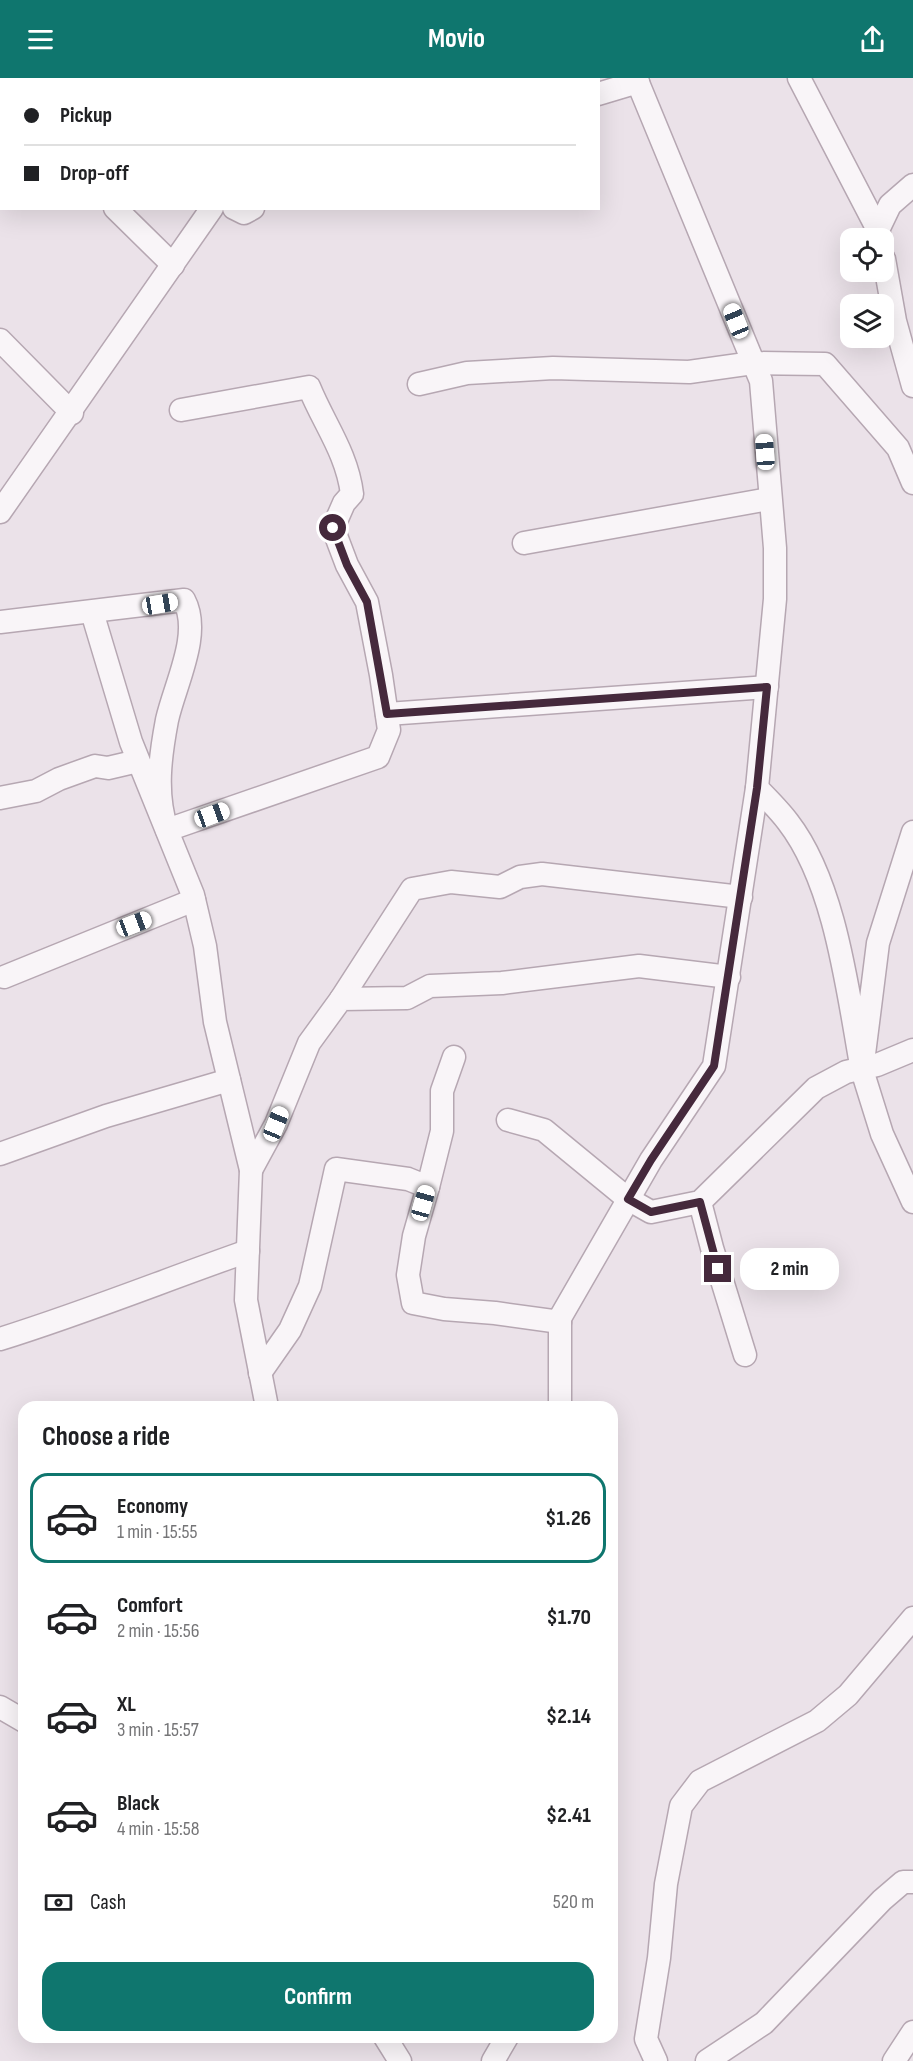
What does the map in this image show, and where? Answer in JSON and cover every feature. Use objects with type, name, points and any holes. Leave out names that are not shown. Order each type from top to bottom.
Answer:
[{"type":"street","points":[[799,78],[876,228]]},
{"type":"street","points":[[560,1401],[560,1318],[651,1160],[714,1066],[757,788],[775,600],[775,548],[760,381],[637,80],[600,93]]},
{"type":"street","points":[[881,228],[890,205],[913,184]]},
{"type":"street","points":[[117,210],[173,265]]},
{"type":"street","points":[[0,512],[72,413],[211,210]]},
{"type":"street","points":[[888,282],[895,321],[913,386]]},
{"type":"street","points":[[0,340],[72,413]]},
{"type":"street","points":[[419,384],[467,373],[553,368],[689,372],[753,363],[825,364],[898,448],[913,483]]},
{"type":"street","points":[[0,622],[184,600],[190,611],[192,629],[167,720],[159,777],[162,813],[167,830],[378,757],[389,730],[367,602],[347,565],[333,528],[344,503],[352,494],[350,479],[335,434],[322,418],[309,387],[181,410]]},
{"type":"street","points":[[524,543],[769,499]]},
{"type":"street","points":[[92,612],[135,751],[194,900],[205,946],[215,1022],[251,1170],[246,1300],[266,1401]]},
{"type":"street","points":[[387,714],[767,687]]},
{"type":"street","points":[[0,798],[36,791],[59,779],[95,766],[108,768],[135,751]]},
{"type":"street","points":[[757,788],[789,823],[810,859],[833,921],[862,1070],[882,1134],[913,1202]]},
{"type":"street","points":[[862,1070],[878,943],[913,832]]},
{"type":"street","points":[[251,1170],[276,1124],[309,1043],[341,999],[412,889],[451,882],[500,886],[520,877],[542,874],[741,897]]},
{"type":"street","points":[[4,976],[194,900]]},
{"type":"street","points":[[341,999],[407,998],[430,986],[502,982],[639,966],[729,977]]},
{"type":"street","points":[[508,1120],[544,1130],[628,1199],[651,1212],[700,1202],[816,1088],[846,1072],[862,1070],[913,1050]]},
{"type":"street","points":[[454,1057],[442,1091],[442,1131],[414,1236],[408,1275],[413,1303],[444,1309],[560,1322]]},
{"type":"street","points":[[0,1154],[105,1116],[229,1080]]},
{"type":"street","points":[[260,1373],[290,1330],[310,1286],[336,1169],[408,1179],[428,1187]]},
{"type":"street","points":[[700,1202],[745,1355]]},
{"type":"street","points":[[0,1339],[78,1314],[116,1297],[248,1251]]},
{"type":"street","points":[[656,2061],[646,2039],[659,1958],[666,1884],[681,1806],[700,1781],[817,1721],[848,1695],[913,1618]]},
{"type":"street","points":[[0,1707],[18,1718]]},
{"type":"street","points":[[707,2061],[764,2023],[882,1900],[903,1882],[913,1882]]},
{"type":"street","points":[[894,2061],[913,2032]]},
{"type":"street","points":[[389,2043],[400,2061]]},
{"type":"street","points":[[493,2061],[504,2043]]},
{"type":"route","points":[[333,528],[347,565],[367,602],[387,714],[767,687],[757,788],[714,1066],[651,1160],[628,1199],[651,1212],[700,1202],[718,1269]]}]
